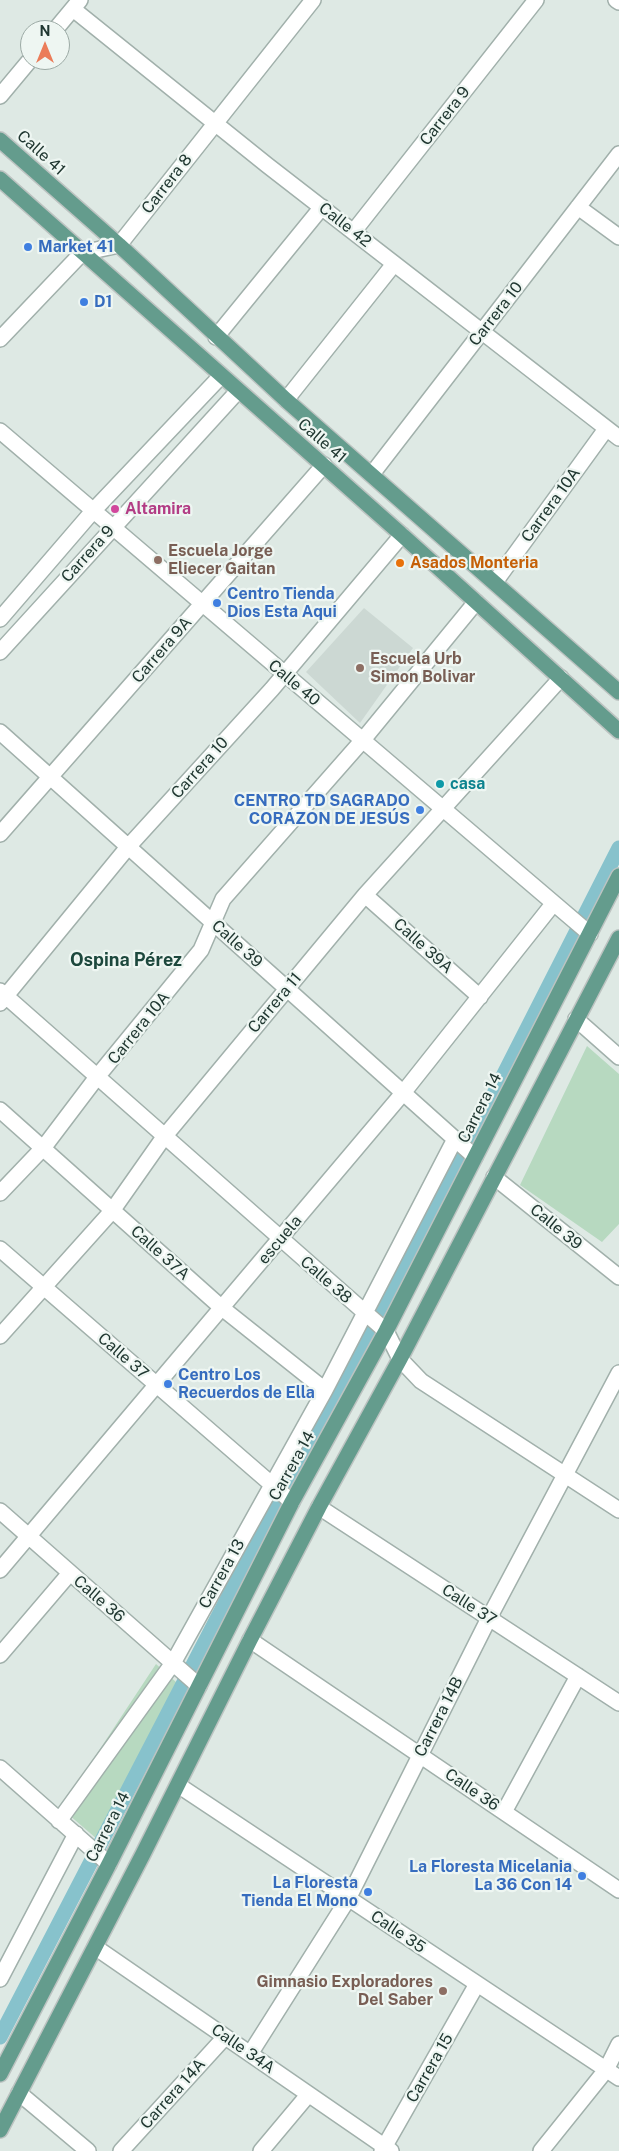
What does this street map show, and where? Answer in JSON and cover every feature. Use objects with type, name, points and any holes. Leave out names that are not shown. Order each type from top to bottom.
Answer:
[{"type":"main road","name":"Calle 41","points":[[0,140],[118,245],[286,400],[619,692]]},
{"type":"main road","name":"Calle 41","points":[[0,179],[324,465],[619,731]]},
{"type":"main road","name":"Carrera 14","points":[[0,2074],[105,1860],[289,1499],[374,1322],[472,1155],[586,931],[619,876]]},
{"type":"main road","points":[[0,2130],[319,1507],[400,1359],[619,938]]},
{"type":"street","name":"Carrera 9","points":[[354,232],[536,0]]},
{"type":"street","name":"Carrera 8","points":[[118,245],[311,1]]},
{"type":"street","name":"Calle 42","points":[[76,5],[215,124],[619,438]]},
{"type":"street","points":[[63,20],[76,5]]},
{"type":"street","points":[[0,96],[22,70]]},
{"type":"street","name":"Carrera 10","points":[[372,474],[619,154]]},
{"type":"street","points":[[216,337],[322,206]]},
{"type":"street","points":[[578,207],[619,237]]},
{"type":"street","points":[[0,339],[82,253],[118,245]]},
{"type":"street","points":[[286,400],[394,264]]},
{"type":"street","name":"Carrera 9","points":[[0,619],[93,511],[221,376]]},
{"type":"street","name":"Carrera 9","points":[[0,652],[238,391]]},
{"type":"street","name":"Carrera 10A","points":[[495,582],[606,429]]},
{"type":"street","name":"Calle 40","points":[[0,431],[586,931]]},
{"type":"street","name":"Carrera 9A","points":[[0,834],[324,465]]},
{"type":"street","name":"Carrera 10","points":[[2,996],[128,846],[272,689],[402,535]]},
{"type":"street","name":"Carrera 10A","points":[[0,1193],[44,1147],[97,1077],[202,950],[223,899],[362,741],[476,602]]},
{"type":"street","name":"Carrera 11","points":[[0,1336],[112,1211],[164,1137],[365,896],[560,678]]},
{"type":"street","name":"Calle 39","points":[[0,732],[472,1155]]},
{"type":"street","name":"Calle 39A","points":[[365,896],[480,998]]},
{"type":"street","name":"escuela","points":[[0,1570],[403,1093],[553,904]]},
{"type":"street","name":"Calle 38","points":[[2,996],[97,1077],[374,1322],[400,1359],[421,1381],[619,1510]]},
{"type":"street","points":[[576,1019],[619,1057]]},
{"type":"street","name":"Calle 37A","points":[[0,1110],[44,1147],[112,1211],[222,1308],[325,1390]]},
{"type":"street","name":"Carrera 13","points":[[60,1821],[174,1665],[325,1390],[374,1322],[455,1140]]},
{"type":"street","name":"Calle 39","points":[[494,1177],[619,1277]]},
{"type":"street","name":"Calle 37","points":[[0,1249],[289,1499]]},
{"type":"street","name":"Carrera 14B","points":[[250,2054],[348,1898],[489,1618],[619,1373]]},
{"type":"street","name":"Calle 37","points":[[319,1507],[619,1703]]},
{"type":"street","name":"Calle 36","points":[[0,1511],[195,1683]]},
{"type":"street","points":[[0,1655],[70,1573]]},
{"type":"street","name":"Calle 36","points":[[250,1640],[619,1890]]},
{"type":"street","points":[[504,1812],[578,1676]]},
{"type":"street","points":[[0,1768],[105,1860]]},
{"type":"street","name":"Calle 35","points":[[178,1785],[619,2078]]},
{"type":"street","points":[[0,1979],[81,1839]]},
{"type":"street","name":"Calle 34A","points":[[95,1947],[386,2150]]},
{"type":"street","name":"Carrera 15","points":[[386,2150],[477,1984]]},
{"type":"street","name":"Carrera 14A","points":[[121,2151],[225,2037]]},
{"type":"street","points":[[541,2151],[606,2070],[619,2044]]},
{"type":"street","points":[[19,2093],[88,2151]]},
{"type":"street","points":[[261,2151],[308,2095]]},
{"type":"shaded area","points":[[364,608],[413,648],[360,723],[306,672]]},
{"type":"green space","points":[[587,1046],[619,1074],[619,1224],[602,1242],[520,1185]]},
{"type":"green space","points":[[156,1664],[186,1691],[105,1846],[61,1808]]},
{"type":"waterway","points":[[0,2037],[290,1478],[383,1312],[619,848]]},
{"type":"place","name":"Market 41","points":[[28,247]]},
{"type":"place","name":"D1","points":[[84,302]]},
{"type":"place","name":"Altamira","points":[[115,509]]},
{"type":"place","name":"Escuela Jorge Eliecer Gaitan","points":[[158,560]]},
{"type":"place","name":"Asados Monteria","points":[[400,563]]},
{"type":"place","name":"Centro Tienda Dios Esta Aqui","points":[[217,603]]},
{"type":"place","name":"Escuela Urb Simon Bolivar","points":[[360,668]]},
{"type":"place","name":"casa","points":[[440,784]]},
{"type":"place","name":"CENTRO TD SAGRADO CORAZON DE JESÚS","points":[[420,810]]},
{"type":"place","name":"Centro Los Recuerdos de Ella","points":[[168,1384]]},
{"type":"place","name":"La Floresta Micelania La 36 Con 14","points":[[582,1876]]},
{"type":"place","name":"La Floresta Tienda El Mono","points":[[368,1892]]},
{"type":"place","name":"Gimnasio Exploradores Del Saber","points":[[443,1991]]},
{"type":"district","name":"Ospina Pérez","points":[[126,960]]}]
